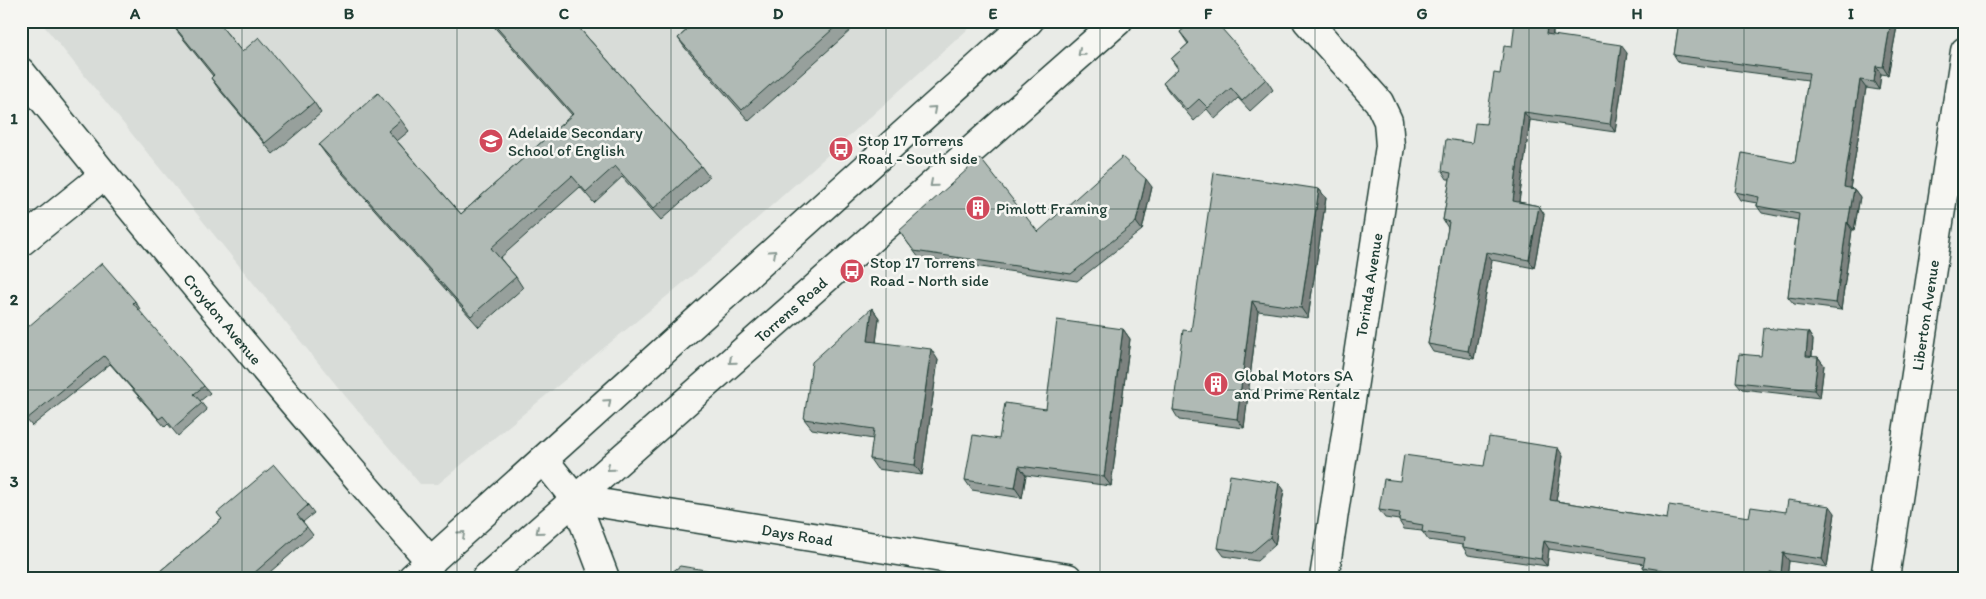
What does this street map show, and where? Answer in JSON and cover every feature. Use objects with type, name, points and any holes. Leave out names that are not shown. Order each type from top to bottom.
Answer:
[{"type":"main road","points":[[422,570],[1030,21]]},
{"type":"main road","name":"Torrens Road","points":[[486,578],[1118,21]]},
{"type":"main road","name":"Torinda Avenue","points":[[1307,21],[1379,102],[1388,121],[1390,146],[1324,578]]},
{"type":"main road","name":"Liberton Avenue","points":[[1885,578],[1965,51]]},
{"type":"main road","name":"Croydon Avenue","points":[[21,72],[104,175],[312,424],[422,570]]},
{"type":"main road","points":[[21,242],[104,175]]},
{"type":"main road","points":[[544,460],[576,499],[605,578]]},
{"type":"main road","name":"Days Road","points":[[576,499],[1068,578]]},
{"type":"shaded area","name":"Adelaide Secondary School of English","points":[[40,21],[977,21],[711,260],[438,484],[420,484],[346,397]]},
{"type":"building","points":[[170,21],[217,21],[242,52],[259,37],[314,102],[265,143],[211,78],[214,75]]},
{"type":"building","points":[[491,21],[573,21],[701,166],[653,209],[615,166],[586,192],[572,176],[491,248],[516,277],[471,316],[319,145],[378,93],[401,120],[388,131],[461,214],[573,114]]},
{"type":"building","points":[[697,21],[842,21],[742,110],[678,38]]},
{"type":"building","points":[[1193,21],[1215,21],[1266,79],[1242,101],[1231,88],[1208,108],[1199,99],[1187,110],[1163,83],[1179,68],[1171,59],[1189,43],[1180,32]]},
{"type":"building","points":[[1515,21],[1548,22],[1546,34],[1621,45],[1610,124],[1524,112],[1513,201],[1539,206],[1529,260],[1486,252],[1468,351],[1428,344],[1449,222],[1443,220],[1451,173],[1442,171],[1446,139],[1472,143],[1475,123],[1486,124],[1494,73],[1500,74],[1504,46],[1512,47]]},
{"type":"building","points":[[1679,21],[1891,21],[1883,67],[1876,66],[1874,82],[1860,80],[1844,187],[1854,189],[1847,222],[1836,303],[1788,297],[1799,214],[1757,206],[1759,197],[1735,192],[1742,153],[1795,163],[1809,73],[1674,55]]},
{"type":"building","name":"Pimlott Framing","points":[[1122,157],[1146,179],[1136,222],[1071,274],[914,251],[899,231],[980,158],[1038,232]]},
{"type":"building","points":[[1214,173],[1319,189],[1301,308],[1252,301],[1237,419],[1173,410],[1183,330],[1191,331]]},
{"type":"building","points":[[102,263],[135,301],[133,303],[204,386],[194,394],[202,403],[173,428],[163,416],[159,419],[104,356],[27,419],[21,412],[21,333]]},
{"type":"building","points":[[872,308],[868,341],[931,349],[915,465],[870,459],[874,429],[804,419],[812,362]]},
{"type":"building","points":[[1057,320],[1123,329],[1104,477],[1019,466],[1015,488],[965,480],[973,435],[999,439],[1005,403],[1046,409]]},
{"type":"building","points":[[1764,328],[1808,332],[1806,356],[1818,357],[1814,390],[1736,382],[1739,354],[1761,356]]},
{"type":"building","points":[[1489,437],[1558,448],[1550,500],[1667,519],[1669,505],[1749,517],[1751,507],[1786,512],[1788,500],[1830,506],[1822,559],[1783,553],[1781,574],[1770,572],[1769,578],[1712,578],[1643,567],[1645,557],[1544,541],[1541,559],[1463,547],[1464,538],[1422,532],[1423,525],[1399,521],[1400,513],[1379,510],[1384,479],[1400,481],[1404,455],[1484,466]]},
{"type":"building","points":[[274,465],[308,505],[297,515],[307,527],[253,574],[254,578],[138,578],[148,570],[153,577],[222,519],[217,513]]},
{"type":"building","points":[[1230,475],[1279,483],[1270,537],[1251,553],[1218,548]]},
{"type":"building","points":[[680,566],[756,578],[664,578]]},
{"type":"place","name":"Adelaide Secondary School of English","points":[[491,141]]},
{"type":"place","name":"Stop 17 Torrens Road - South side","points":[[841,149]]},
{"type":"place","name":"Pimlott Framing","points":[[978,208]]},
{"type":"place","name":"Stop 17 Torrens Road - North side","points":[[852,271]]},
{"type":"place","name":"Global Motors SA and Prime Rentalz","points":[[1216,384]]}]
